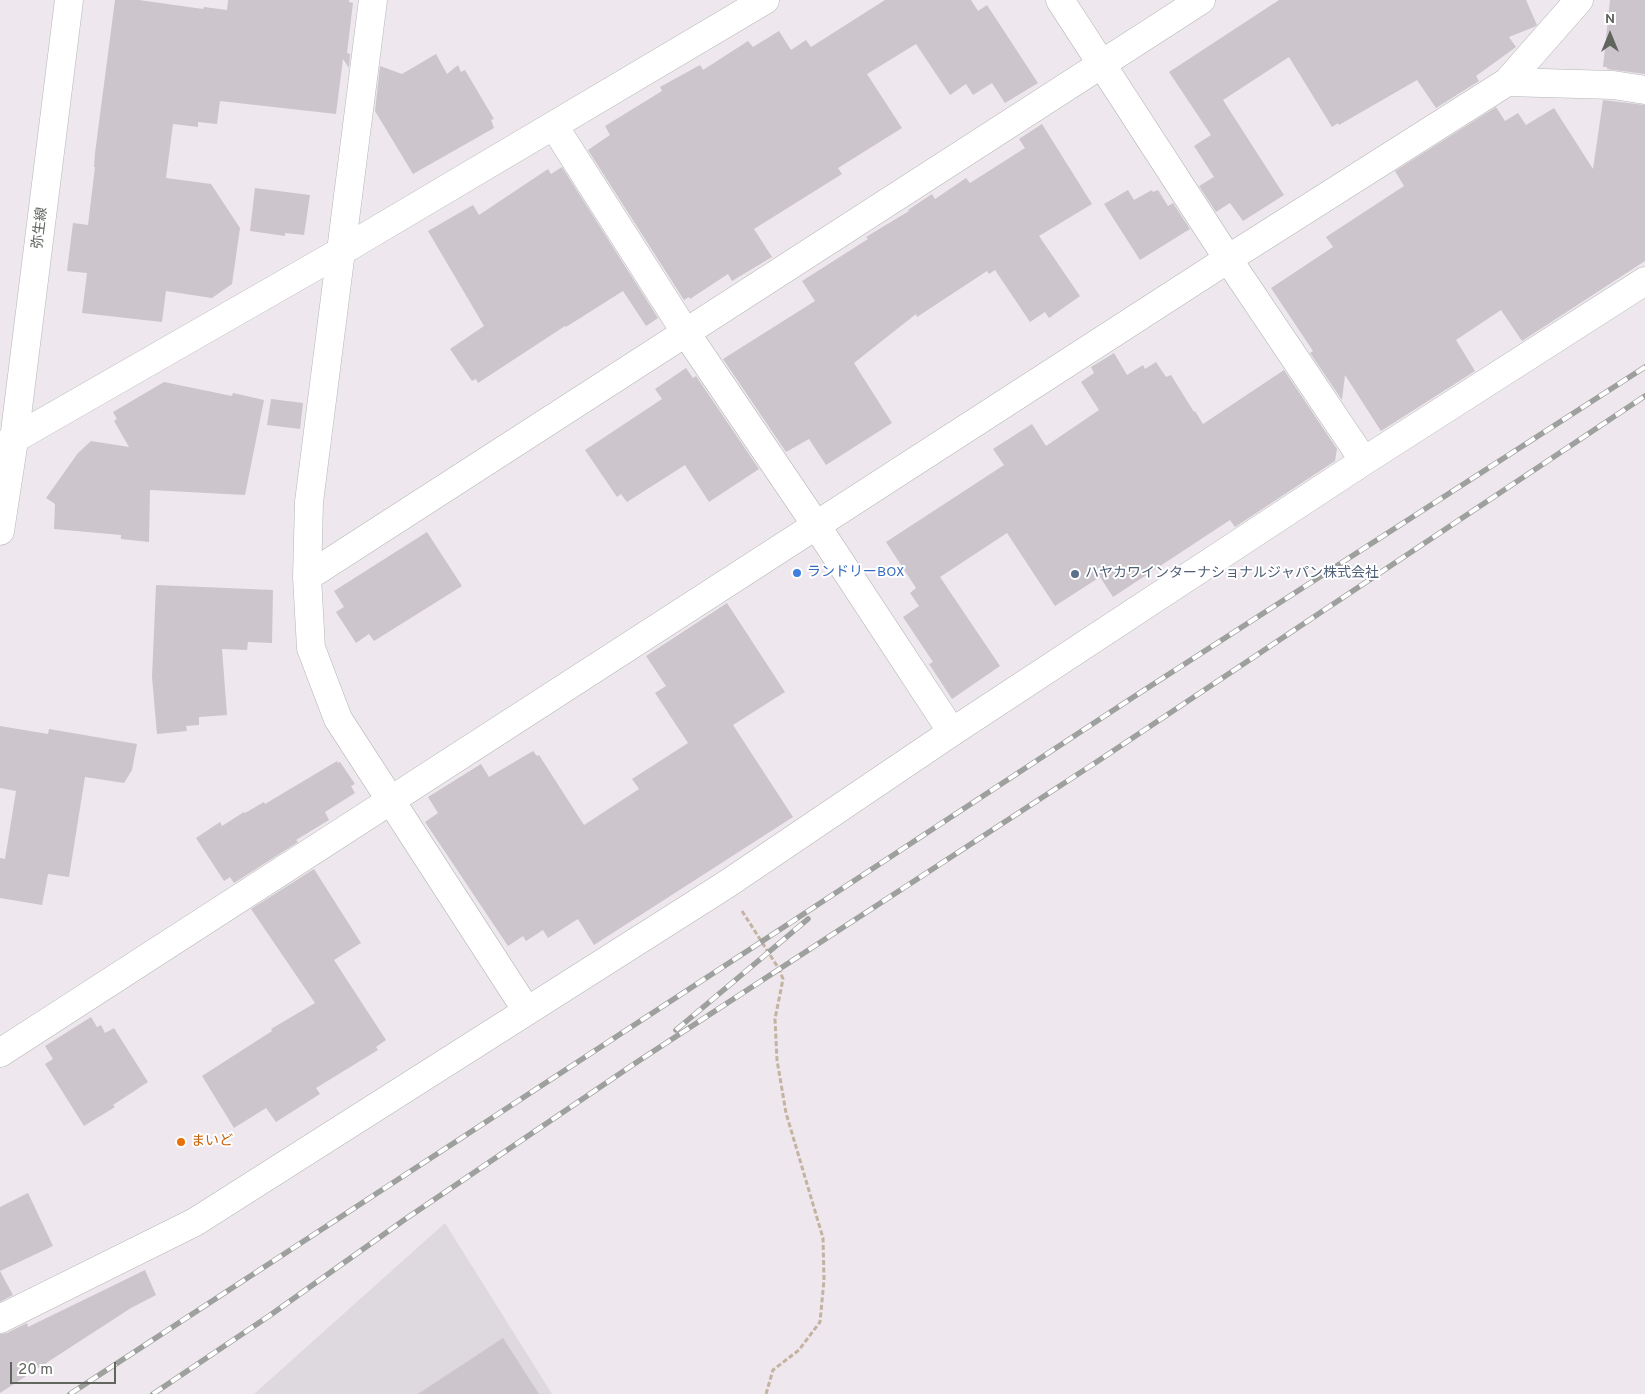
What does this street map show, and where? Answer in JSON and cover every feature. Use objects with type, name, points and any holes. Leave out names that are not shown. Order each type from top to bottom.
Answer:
[{"type":"street","name":"弥生線","points":[[0,531],[7,444],[69,0]]},
{"type":"street","points":[[373,0],[309,502],[307,578],[310,648],[338,719],[527,1011]]},
{"type":"street","points":[[7,444],[340,252],[765,0]]},
{"type":"street","points":[[1060,0],[1228,259],[1364,461]]},
{"type":"street","points":[[307,578],[1201,0]]},
{"type":"street","points":[[0,1053],[1228,259],[1507,82],[1579,0]]},
{"type":"street","points":[[1507,82],[1613,85],[1645,90]]},
{"type":"street","points":[[554,126],[686,334],[816,525],[952,732]]},
{"type":"street","points":[[0,1319],[194,1222],[727,884],[952,732],[1364,461],[1645,281]]},
{"type":"path","points":[[727,884],[779,969],[783,979],[775,1019],[777,1060],[786,1112],[823,1238],[824,1280],[820,1322],[799,1350],[774,1370],[766,1394]]},
{"type":"shaded area","points":[[445,1223],[552,1394],[254,1394]]},
{"type":"building","points":[[115,0],[139,0],[203,9],[204,7],[227,10],[228,0],[349,0],[349,2],[353,3],[347,53],[350,54],[349,68],[343,59],[336,114],[220,101],[217,124],[198,122],[198,127],[173,124],[166,178],[211,184],[240,228],[232,284],[212,298],[166,291],[162,322],[82,313],[87,273],[67,271],[73,223],[88,225],[95,153]]},
{"type":"building","points":[[885,0],[971,0],[978,11],[987,5],[1038,83],[1005,103],[992,83],[973,95],[966,84],[950,95],[916,44],[867,74],[902,128],[838,168],[842,174],[754,229],[772,257],[732,281],[728,274],[690,299],[689,297],[684,300],[588,150],[610,135],[605,126],[662,91],[660,87],[700,65],[703,70],[748,41],[753,47],[779,31],[791,50],[806,40],[811,47]]},
{"type":"building","points":[[1279,0],[1526,0],[1537,25],[1509,37],[1516,47],[1476,76],[1479,81],[1436,108],[1417,80],[1339,125],[1338,123],[1332,127],[1289,57],[1223,100],[1284,195],[1243,221],[1230,203],[1216,212],[1199,186],[1214,177],[1194,146],[1211,135],[1169,72]]},
{"type":"building","points":[[1610,0],[1645,0],[1645,74],[1603,67]]},
{"type":"building","points":[[436,54],[447,74],[458,65],[461,72],[465,70],[494,119],[491,120],[494,128],[413,174],[375,111],[380,66],[402,74]]},
{"type":"building","points":[[1603,100],[1645,105],[1645,261],[1522,341],[1501,310],[1456,340],[1475,371],[1381,431],[1345,375],[1342,400],[1310,353],[1313,351],[1271,288],[1333,247],[1326,237],[1404,186],[1395,171],[1496,107],[1505,121],[1518,113],[1526,125],[1554,108],[1593,169]]},
{"type":"building","points":[[1042,124],[1092,204],[1039,236],[1080,296],[1049,318],[1045,312],[1030,322],[995,270],[989,274],[987,271],[917,317],[916,314],[854,363],[892,423],[826,465],[809,439],[786,452],[723,359],[815,301],[802,281],[868,239],[866,237],[909,211],[932,194],[935,199],[966,178],[970,183],[1025,148],[1019,139]]},
{"type":"building","points":[[562,167],[658,318],[646,326],[623,291],[565,326],[478,383],[476,379],[472,381],[450,349],[484,326],[428,231],[473,205],[479,215],[548,169],[551,174]]},
{"type":"building","points":[[255,188],[310,195],[304,235],[285,233],[285,236],[250,231]]},
{"type":"building","points":[[1128,190],[1134,200],[1152,190],[1153,192],[1158,190],[1168,206],[1173,203],[1190,229],[1140,260],[1104,204]]},
{"type":"building","points":[[1114,353],[1127,375],[1143,365],[1145,369],[1156,362],[1166,377],[1171,375],[1203,424],[1284,370],[1337,449],[1335,461],[1235,527],[1230,520],[1113,597],[1100,577],[1055,606],[1007,533],[940,577],[1000,666],[952,699],[929,664],[933,662],[903,617],[919,606],[910,593],[916,588],[886,542],[1004,465],[993,449],[1032,424],[1046,446],[1099,410],[1081,382],[1094,373],[1091,367]]},
{"type":"building","points":[[686,368],[693,378],[696,376],[759,469],[709,502],[685,465],[627,502],[621,494],[617,497],[585,450],[662,399],[655,389]]},
{"type":"building","points":[[164,382],[232,396],[233,393],[264,400],[245,495],[150,490],[149,542],[121,539],[121,535],[54,529],[55,504],[46,498],[78,453],[91,441],[129,447],[114,421],[117,419],[113,412]]},
{"type":"building","points":[[271,399],[303,403],[300,429],[267,425]]},
{"type":"building","points":[[427,532],[462,586],[374,641],[369,634],[356,643],[336,612],[344,607],[334,591]]},
{"type":"building","points":[[156,585],[273,590],[272,643],[248,642],[247,650],[222,649],[227,715],[199,717],[199,725],[186,726],[187,731],[157,734],[152,677]]},
{"type":"building","points":[[727,603],[785,692],[733,725],[793,817],[594,945],[578,919],[548,938],[543,930],[526,941],[523,936],[508,946],[425,822],[438,813],[428,797],[481,764],[489,777],[533,751],[537,756],[539,755],[584,825],[639,789],[632,779],[688,743],[655,693],[666,686],[646,656]]},
{"type":"building","points":[[0,726],[48,734],[49,729],[137,744],[132,770],[124,783],[85,777],[69,877],[48,874],[42,905],[0,898],[0,858],[5,859],[16,791],[0,788]]},
{"type":"building","points":[[337,761],[338,763],[340,762],[355,784],[351,786],[355,793],[325,812],[329,820],[296,840],[298,842],[234,883],[230,877],[224,881],[196,838],[220,822],[222,826],[244,812],[264,802],[265,804]]},
{"type":"building","points":[[314,869],[361,943],[334,960],[386,1040],[376,1047],[378,1050],[316,1088],[320,1094],[276,1122],[266,1108],[234,1128],[202,1076],[272,1031],[271,1029],[315,1003],[251,909]]},
{"type":"building","points":[[91,1017],[97,1027],[101,1025],[105,1033],[114,1028],[148,1082],[113,1105],[115,1107],[84,1126],[45,1064],[53,1059],[45,1046]]},
{"type":"building","points":[[28,1193],[53,1246],[0,1271],[0,1207]]},
{"type":"building","points":[[145,1270],[156,1295],[131,1308],[0,1393],[0,1334],[7,1333],[27,1323],[28,1327]]},
{"type":"building","points":[[0,1271],[13,1295],[0,1302]]},
{"type":"building","points":[[503,1338],[539,1394],[418,1394]]},
{"type":"railway","points":[[70,1394],[1135,696],[1645,367]]},
{"type":"railway","points":[[153,1394],[269,1316],[404,1220],[640,1060],[1095,763],[1645,396]]},
{"type":"railway","points":[[676,1030],[808,919]]},
{"type":"place","name":"ランドリーBOX","points":[[797,573]]},
{"type":"place","name":"ハヤカワインターナショナルジャパン株式会社","points":[[1075,574]]},
{"type":"place","name":"まいど","points":[[181,1142]]}]
